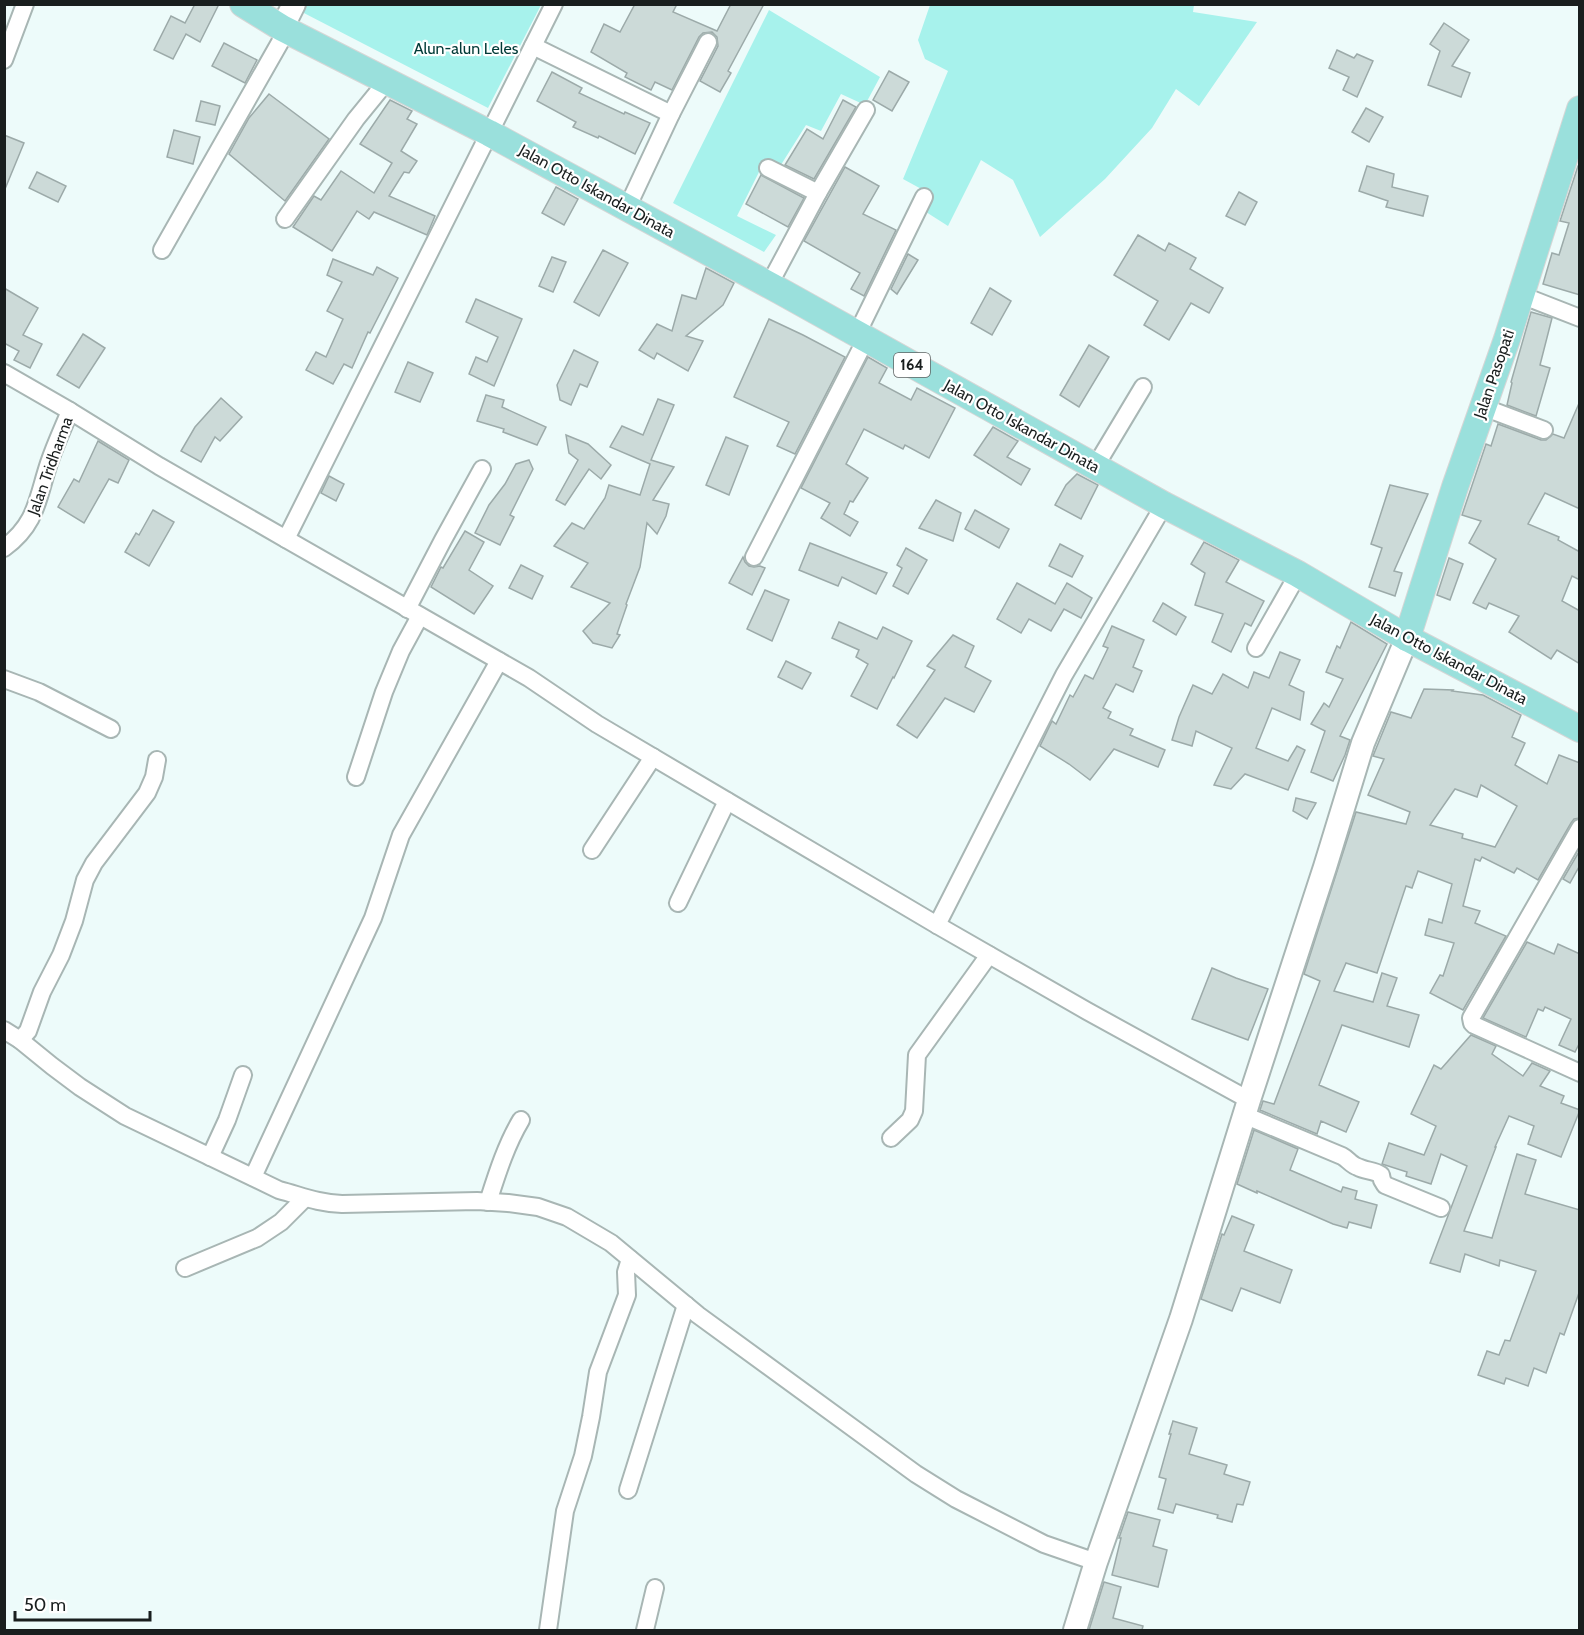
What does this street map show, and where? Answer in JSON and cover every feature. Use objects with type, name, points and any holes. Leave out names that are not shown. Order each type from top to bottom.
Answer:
[{"type":"main road","name":"Jalan Otto Iskandar Dinata","points":[[243,4],[285,29],[489,133],[769,285],[1164,505],[1298,574],[1407,638],[1580,729]]},
{"type":"main road","name":"Jalan Pasopati","points":[[1407,638],[1580,109]]},
{"type":"street","points":[[4,60],[11,27],[25,4]]},
{"type":"street","points":[[162,250],[285,29],[294,4]]},
{"type":"street","points":[[286,539],[554,4]]},
{"type":"street","points":[[627,208],[708,42]]},
{"type":"street","points":[[533,46],[671,114]]},
{"type":"street","points":[[285,219],[356,119],[387,81]]},
{"type":"street","points":[[769,285],[866,110]]},
{"type":"street","points":[[768,168],[818,193]]},
{"type":"street","points":[[754,557],[861,337],[924,197]]},
{"type":"street","points":[[1521,295],[1580,318]]},
{"type":"street","points":[[4,373],[159,466],[529,678],[597,724],[1246,1107],[1349,1159],[1358,1168],[1378,1173],[1385,1185],[1441,1208]]},
{"type":"street","points":[[1095,467],[1143,387]]},
{"type":"street","points":[[1483,407],[1544,430]]},
{"type":"street","name":"Jalan Tridharma","points":[[4,548],[18,538],[34,513],[49,461],[70,411]]},
{"type":"street","points":[[356,777],[413,612],[443,540],[483,469]]},
{"type":"street","points":[[937,926],[1064,675],[1164,505]]},
{"type":"street","points":[[1256,648],[1298,574]]},
{"type":"street","points":[[1074,1630],[1181,1319],[1246,1107],[1364,743],[1407,638]]},
{"type":"street","points":[[253,1176],[373,918],[401,835],[499,661]]},
{"type":"street","points":[[4,679],[39,692],[111,729]]},
{"type":"street","points":[[592,850],[653,757]]},
{"type":"street","points":[[20,1040],[28,1031],[42,992],[62,955],[85,880],[94,863],[147,793],[154,777],[157,760]]},
{"type":"street","points":[[678,903],[727,801]]},
{"type":"street","points":[[1580,828],[1471,1018],[1474,1025],[1580,1073]]},
{"type":"street","points":[[891,1138],[910,1120],[914,1111],[917,1055],[989,955]]},
{"type":"street","points":[[4,1030],[103,1103],[125,1116],[279,1190],[304,1199],[342,1204],[488,1202],[538,1207],[560,1214],[611,1243],[686,1305],[916,1474],[956,1499],[1044,1544],[1096,1562]]},
{"type":"street","points":[[210,1158],[243,1075]]},
{"type":"street","points":[[488,1202],[500,1165],[521,1120]]},
{"type":"street","points":[[185,1268],[257,1238],[280,1222],[304,1199]]},
{"type":"street","points":[[548,1630],[565,1510],[583,1456],[598,1372],[627,1295],[626,1272],[630,1258]]},
{"type":"street","points":[[628,1490],[686,1305]]},
{"type":"street","points":[[645,1630],[655,1588]]},
{"type":"green space","name":"Alun-alun Leles","points":[[303,4],[541,5],[488,108],[300,11]]},
{"type":"green space","points":[[930,5],[1194,5],[1193,12],[1257,22],[1199,106],[1176,89],[1152,128],[1105,179],[1040,237],[1013,180],[981,160],[948,226],[915,205],[925,191],[903,179],[948,71],[925,59],[918,40]]},
{"type":"green space","points":[[769,10],[880,77],[865,105],[841,94],[821,131],[806,125],[779,168],[765,160],[737,216],[776,235],[764,252],[673,203]]},
{"type":"building","points":[[195,4],[219,4],[200,42],[186,34],[173,59],[154,50],[171,16],[185,23]]},
{"type":"building","points":[[635,4],[677,4],[673,12],[717,31],[731,4],[764,4],[728,71],[731,73],[720,92],[700,81],[718,46],[717,37],[712,32],[703,33],[699,37],[672,90],[655,82],[651,90],[625,77],[627,73],[591,52],[604,24],[620,32]]},
{"type":"building","points":[[1444,23],[1469,40],[1452,66],[1470,73],[1461,97],[1428,85],[1440,51],[1430,44]]},
{"type":"building","points":[[224,43],[257,60],[245,83],[212,66]]},
{"type":"building","points":[[1337,50],[1354,58],[1357,54],[1373,61],[1357,97],[1343,90],[1349,77],[1329,68]]},
{"type":"building","points":[[889,71],[909,82],[892,111],[873,100]]},
{"type":"building","points":[[552,72],[582,88],[579,93],[624,114],[625,112],[650,123],[635,154],[599,136],[598,138],[573,127],[576,122],[537,101]]},
{"type":"building","points":[[269,94],[329,139],[285,201],[229,154],[249,118]]},
{"type":"building","points":[[390,100],[412,111],[407,119],[417,124],[401,151],[417,161],[409,173],[404,172],[389,196],[435,216],[427,235],[374,212],[369,219],[357,211],[332,251],[293,227],[314,196],[321,200],[341,171],[374,193],[392,163],[360,144]]},
{"type":"building","points":[[843,100],[856,107],[814,179],[785,165],[807,129],[823,139]]},
{"type":"building","points":[[201,101],[220,106],[215,125],[196,121]]},
{"type":"building","points":[[1366,108],[1383,117],[1369,142],[1352,132]]},
{"type":"building","points":[[174,130],[200,137],[193,164],[167,157]]},
{"type":"building","points":[[4,135],[24,143],[5,189],[4,189]]},
{"type":"building","points":[[1367,166],[1394,174],[1392,187],[1428,196],[1423,216],[1386,207],[1388,201],[1359,191]]},
{"type":"building","points":[[1578,166],[1580,166],[1580,295],[1543,284],[1552,253],[1559,255],[1569,223],[1560,221]]},
{"type":"building","points":[[845,167],[879,186],[863,214],[896,230],[864,296],[851,289],[860,273],[804,241]]},
{"type":"building","points":[[37,172],[66,186],[58,202],[29,188]]},
{"type":"building","points":[[761,175],[804,198],[788,227],[746,204]]},
{"type":"building","points":[[556,187],[578,199],[564,225],[542,213]]},
{"type":"building","points":[[1239,192],[1257,202],[1245,225],[1226,216]]},
{"type":"building","points":[[1138,235],[1165,251],[1169,243],[1196,258],[1190,269],[1223,288],[1209,313],[1191,303],[1169,340],[1144,325],[1158,301],[1114,275]]},
{"type":"building","points":[[603,250],[628,263],[599,316],[574,302]]},
{"type":"building","points":[[908,254],[918,260],[897,294],[891,289]]},
{"type":"building","points":[[552,257],[566,262],[553,292],[539,286]]},
{"type":"building","points":[[333,259],[373,275],[377,267],[398,278],[370,333],[368,332],[352,368],[344,364],[333,384],[306,370],[316,352],[326,357],[343,319],[327,311],[342,282],[327,275]]},
{"type":"building","points":[[706,268],[734,283],[723,305],[686,336],[703,341],[688,371],[657,353],[654,359],[639,350],[657,324],[672,331],[682,295],[696,299]]},
{"type":"building","points":[[4,288],[38,308],[23,335],[42,344],[30,368],[14,360],[19,351],[4,343]]},
{"type":"building","points":[[990,288],[1011,301],[992,335],[971,323]]},
{"type":"building","points":[[476,299],[522,319],[494,386],[469,374],[476,357],[487,362],[498,337],[466,322]]},
{"type":"building","points":[[1531,312],[1552,318],[1540,365],[1550,368],[1536,416],[1507,405],[1511,382]]},
{"type":"building","points":[[769,319],[845,357],[795,454],[777,446],[789,422],[734,397]]},
{"type":"building","points":[[83,334],[105,348],[79,388],[57,375]]},
{"type":"building","points":[[1089,345],[1109,357],[1079,407],[1060,395]]},
{"type":"building","points":[[574,350],[598,362],[587,387],[580,384],[571,405],[560,400],[557,385]]},
{"type":"building","points":[[868,357],[887,368],[879,383],[911,400],[917,388],[955,408],[929,458],[905,445],[903,449],[864,429],[846,464],[868,478],[853,502],[850,501],[844,514],[858,522],[850,536],[821,518],[830,503],[801,488]]},
{"type":"building","points":[[408,362],[433,373],[420,402],[395,392]]},
{"type":"building","points":[[486,395],[504,400],[502,407],[546,427],[537,445],[503,432],[504,429],[477,421]]},
{"type":"building","points":[[221,398],[242,417],[220,441],[215,437],[201,462],[181,451],[195,427]]},
{"type":"building","points":[[658,399],[674,405],[651,460],[674,467],[653,500],[669,504],[657,534],[647,523],[640,567],[617,634],[620,635],[612,648],[593,643],[583,631],[610,603],[571,587],[588,563],[554,546],[572,523],[584,529],[605,498],[609,485],[640,495],[650,464],[610,447],[622,426],[643,435]]},
{"type":"building","points":[[1580,401],[1580,509],[1545,493],[1528,524],[1559,537],[1558,540],[1580,552],[1580,580],[1572,576],[1562,601],[1580,611],[1580,664],[1557,650],[1551,659],[1509,632],[1519,616],[1489,603],[1486,609],[1473,603],[1496,559],[1469,543],[1481,521],[1462,515],[1486,444],[1491,446],[1498,424],[1541,440],[1546,440],[1553,434],[1564,438]]},
{"type":"building","points":[[993,427],[1018,441],[1007,457],[1030,469],[1021,485],[974,455]]},
{"type":"building","points":[[566,435],[588,444],[611,465],[601,479],[589,469],[565,505],[556,500],[578,460],[569,453]]},
{"type":"building","points":[[726,437],[748,446],[729,495],[706,485]]},
{"type":"building","points":[[98,441],[129,460],[118,483],[109,479],[84,523],[58,507],[74,479],[79,482]]},
{"type":"building","points":[[529,460],[533,469],[510,515],[514,517],[500,545],[475,533],[489,505],[505,484],[516,464]]},
{"type":"building","points":[[1077,474],[1098,485],[1081,519],[1055,505],[1066,485]]},
{"type":"building","points":[[329,476],[344,484],[336,501],[321,493]]},
{"type":"building","points":[[1390,485],[1428,494],[1394,571],[1402,573],[1395,596],[1369,587],[1382,548],[1371,544]]},
{"type":"building","points":[[936,500],[961,513],[953,541],[919,528]]},
{"type":"building","points":[[153,510],[174,522],[149,566],[125,552],[136,533],[139,535]]},
{"type":"building","points":[[975,510],[1009,529],[999,548],[965,529]]},
{"type":"building","points":[[465,531],[484,542],[469,570],[493,586],[474,614],[431,587],[441,567],[443,568]]},
{"type":"building","points":[[1204,542],[1239,560],[1226,582],[1264,601],[1251,626],[1245,623],[1231,652],[1212,642],[1223,614],[1195,605],[1205,573],[1191,564]]},
{"type":"building","points":[[810,543],[887,573],[876,594],[842,577],[838,586],[799,570]]},
{"type":"building","points":[[1060,544],[1083,556],[1072,577],[1049,566]]},
{"type":"building","points":[[906,548],[927,560],[908,594],[893,586],[902,568],[897,565]]},
{"type":"building","points":[[743,557],[749,566],[765,568],[752,595],[729,583]]},
{"type":"building","points":[[1449,558],[1463,564],[1450,600],[1437,595]]},
{"type":"building","points":[[521,565],[543,576],[532,599],[509,588]]},
{"type":"building","points":[[1017,583],[1055,604],[1067,583],[1092,598],[1081,618],[1064,609],[1051,631],[1029,619],[1021,633],[997,619]]},
{"type":"building","points":[[765,590],[789,600],[772,641],[747,629]]},
{"type":"building","points":[[1163,603],[1186,617],[1176,635],[1153,621]]},
{"type":"building","points":[[839,622],[877,639],[883,627],[912,641],[877,709],[851,696],[868,664],[856,657],[859,650],[832,638]]},
{"type":"building","points":[[1351,622],[1387,644],[1340,736],[1350,740],[1333,781],[1311,772],[1325,731],[1311,724],[1324,703],[1329,707],[1343,679],[1326,672]]},
{"type":"building","points":[[1112,626],[1144,640],[1133,667],[1142,671],[1133,692],[1116,684],[1103,708],[1111,712],[1108,718],[1133,729],[1130,735],[1165,750],[1158,767],[1114,749],[1090,780],[1040,746],[1052,721],[1056,724],[1070,695],[1073,697],[1085,675],[1093,679],[1108,648],[1103,646]]},
{"type":"building","points":[[953,635],[974,646],[965,667],[991,681],[974,712],[945,698],[917,738],[897,725],[935,670],[927,666]]},
{"type":"building","points":[[1280,652],[1300,660],[1289,685],[1304,692],[1300,720],[1272,708],[1256,748],[1288,761],[1297,746],[1305,750],[1288,790],[1245,774],[1231,789],[1214,785],[1232,748],[1196,731],[1192,746],[1172,740],[1193,685],[1212,694],[1223,674],[1248,688],[1254,672],[1269,678]]},
{"type":"building","points":[[786,661],[811,673],[802,689],[778,677]]},
{"type":"building","points":[[1424,689],[1453,690],[1483,695],[1521,715],[1512,737],[1525,743],[1515,765],[1547,784],[1559,755],[1580,763],[1580,818],[1574,819],[1571,823],[1538,880],[1517,868],[1514,873],[1482,857],[1480,861],[1475,859],[1463,906],[1480,911],[1475,923],[1506,936],[1463,1010],[1430,993],[1440,975],[1443,976],[1454,943],[1425,935],[1429,919],[1442,923],[1452,884],[1418,871],[1412,888],[1406,886],[1377,973],[1346,963],[1334,991],[1373,1002],[1382,973],[1397,978],[1387,1006],[1419,1015],[1409,1047],[1342,1025],[1319,1085],[1359,1102],[1346,1132],[1321,1121],[1317,1134],[1260,1110],[1263,1101],[1274,1104],[1320,981],[1304,974],[1356,812],[1406,824],[1410,812],[1368,795],[1384,759],[1373,756],[1391,712],[1411,718]],"holes":[[[1481,785],[1517,806],[1495,847],[1462,838],[1463,834],[1430,825],[1455,789],[1477,797]]]},
{"type":"building","points":[[1296,798],[1316,803],[1307,819],[1293,811]]},
{"type":"building","points":[[1580,850],[1580,865],[1570,883],[1563,879]]},
{"type":"building","points":[[1527,942],[1554,954],[1558,944],[1580,954],[1580,1042],[1575,1052],[1559,1045],[1571,1019],[1545,1007],[1543,1011],[1538,1009],[1526,1037],[1483,1018]]},
{"type":"building","points":[[1212,968],[1268,989],[1248,1040],[1192,1019]]},
{"type":"building","points":[[1471,1035],[1496,1046],[1492,1054],[1523,1076],[1532,1063],[1550,1071],[1540,1086],[1564,1096],[1561,1103],[1580,1110],[1561,1157],[1528,1144],[1534,1126],[1509,1116],[1464,1231],[1492,1238],[1517,1154],[1536,1160],[1525,1194],[1580,1210],[1580,1290],[1564,1335],[1560,1333],[1546,1373],[1534,1368],[1528,1386],[1506,1378],[1504,1384],[1478,1375],[1487,1351],[1499,1355],[1505,1340],[1510,1341],[1536,1271],[1500,1260],[1499,1266],[1465,1254],[1460,1272],[1430,1263],[1467,1166],[1441,1154],[1431,1184],[1406,1176],[1407,1172],[1382,1164],[1389,1143],[1424,1155],[1436,1126],[1411,1114],[1434,1065],[1441,1069]]},
{"type":"building","points":[[1254,1130],[1298,1149],[1290,1170],[1341,1192],[1343,1187],[1357,1191],[1355,1199],[1377,1205],[1371,1228],[1349,1222],[1347,1228],[1333,1224],[1237,1184]]},
{"type":"building","points":[[1232,1216],[1254,1225],[1244,1251],[1292,1270],[1280,1303],[1241,1288],[1232,1311],[1201,1299],[1222,1234],[1224,1235]]},
{"type":"building","points":[[1173,1421],[1197,1428],[1189,1454],[1227,1465],[1224,1474],[1250,1482],[1243,1505],[1237,1504],[1232,1522],[1217,1518],[1218,1515],[1176,1504],[1173,1513],[1158,1509],[1166,1479],[1159,1477]]},
{"type":"building","points":[[1128,1512],[1160,1520],[1153,1546],[1167,1550],[1158,1587],[1112,1575],[1121,1538],[1119,1538]]},
{"type":"building","points":[[1104,1582],[1121,1587],[1113,1618],[1143,1626],[1142,1630],[1089,1630]]}]
